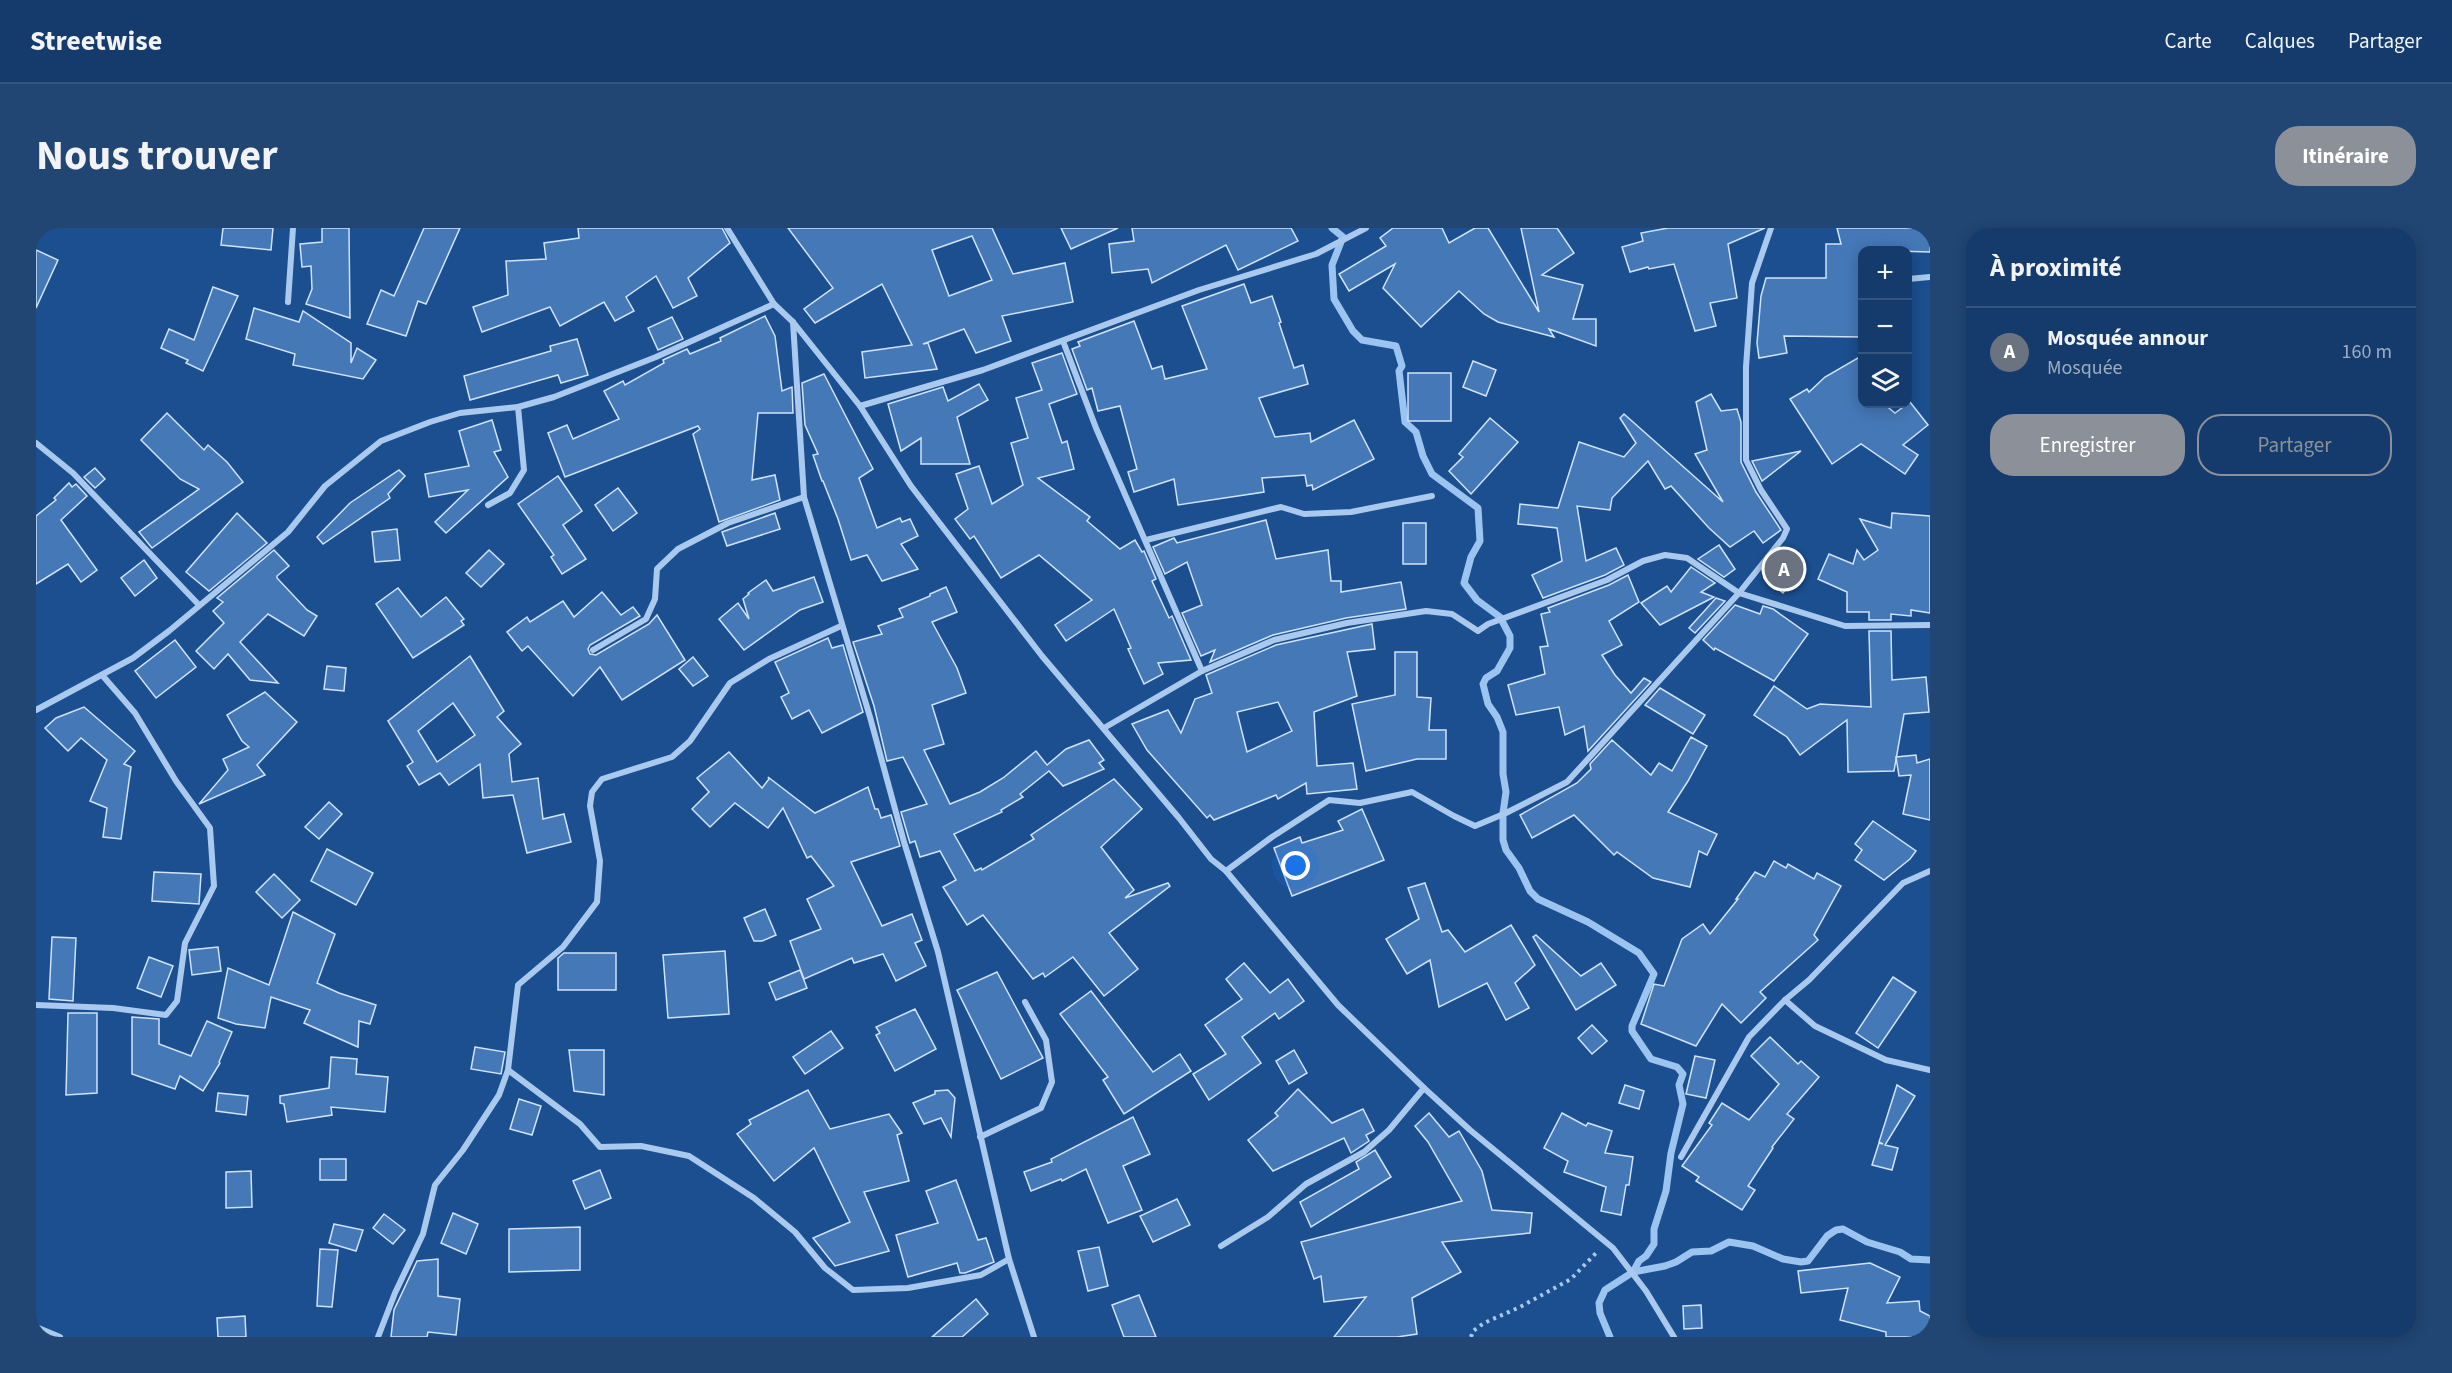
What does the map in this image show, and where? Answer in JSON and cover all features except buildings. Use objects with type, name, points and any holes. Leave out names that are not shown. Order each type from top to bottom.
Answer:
[{"type":"street","points":[[288,302],[293,228]]},
{"type":"street","points":[[727,228],[774,304],[793,322],[860,406],[911,486],[1042,656],[1211,859],[1226,871],[1338,1005],[1424,1088],[1613,1248],[1646,1291],[1674,1337]]},
{"type":"street","points":[[860,406],[983,370],[1198,290],[1316,254],[1366,228]]},
{"type":"street","points":[[1226,871],[1272,837],[1329,800],[1360,803],[1412,792],[1475,826],[1566,782],[1739,593],[1783,538],[1787,529],[1761,490],[1746,460],[1746,366],[1752,283],[1771,228]]},
{"type":"street","points":[[1912,279],[1930,278]]},
{"type":"street","points":[[36,710],[133,658],[288,532],[325,486],[381,441],[460,413],[518,407],[554,397],[656,357],[774,304]]},
{"type":"street","points":[[793,322],[804,497],[938,952],[1009,1258],[1034,1337]]},
{"type":"street","points":[[1063,340],[1096,428],[1202,671]]},
{"type":"street","points":[[488,505],[510,493],[524,470],[518,407]]},
{"type":"street","points":[[36,443],[73,473],[200,605]]},
{"type":"street","points":[[1146,540],[1281,507],[1304,514],[1351,512],[1432,496]]},
{"type":"street","points":[[592,650],[646,619],[655,599],[657,569],[678,549],[728,523],[804,497]]},
{"type":"street","points":[[1104,728],[1202,671],[1274,640],[1347,623],[1426,611],[1452,614],[1478,631],[1488,624],[1607,580],[1643,561],[1665,555],[1687,558],[1739,593],[1845,626],[1930,625]]},
{"type":"street","points":[[378,1337],[395,1293],[423,1234],[435,1185],[463,1150],[499,1095],[508,1070],[518,985],[563,947],[597,902],[600,861],[590,806],[592,792],[602,779],[672,758],[690,741],[730,683],[769,659],[841,626]]},
{"type":"street","points":[[36,1005],[113,1008],[166,1016],[177,1000],[185,944],[214,886],[210,828],[176,781],[135,713],[102,675]]},
{"type":"street","points":[[1681,1157],[1749,1038],[1903,883],[1930,871]]},
{"type":"street","points":[[1785,1000],[1815,1026],[1835,1036],[1886,1060],[1930,1070]]},
{"type":"street","points":[[980,1137],[1041,1107],[1052,1082],[1046,1040],[1025,1002]]},
{"type":"street","points":[[508,1070],[580,1124],[600,1147],[641,1146],[689,1156],[754,1198],[787,1225],[825,1268],[853,1290],[908,1288],[981,1275],[1009,1258]]},
{"type":"street","points":[[1221,1246],[1268,1217],[1306,1184],[1364,1152],[1389,1130],[1424,1088]]},
{"type":"street","points":[[36,1327],[60,1337]]},
{"type":"path","points":[[1471,1337],[1473,1331],[1484,1323],[1520,1307],[1571,1279],[1606,1242]]},
{"type":"waterway","points":[[1332,228],[1343,237],[1332,265],[1334,299],[1353,331],[1362,340],[1396,346],[1402,366],[1399,371],[1405,422],[1416,432],[1423,456],[1432,474],[1478,508],[1480,541],[1471,557],[1464,583],[1477,600],[1500,617],[1510,636],[1510,648],[1497,671],[1486,678],[1483,684],[1488,704],[1503,732],[1503,774],[1506,792],[1503,840],[1506,850],[1519,868],[1530,891],[1538,899],[1588,922],[1639,953],[1654,974],[1632,1026],[1632,1031],[1651,1059],[1677,1067],[1683,1074],[1679,1085],[1683,1104],[1671,1153],[1666,1191],[1654,1229],[1654,1244],[1646,1256],[1639,1261],[1633,1272],[1605,1290],[1599,1303],[1600,1313],[1610,1337]]},
{"type":"waterway","points":[[1633,1272],[1665,1266],[1692,1252],[1711,1251],[1729,1242],[1753,1246],[1783,1259],[1808,1261],[1827,1236],[1836,1230],[1843,1229],[1867,1242],[1900,1252],[1911,1259],[1930,1260]]},
{"type":"place","name":"Mosquée annour","points":[[1784,569]]}]
